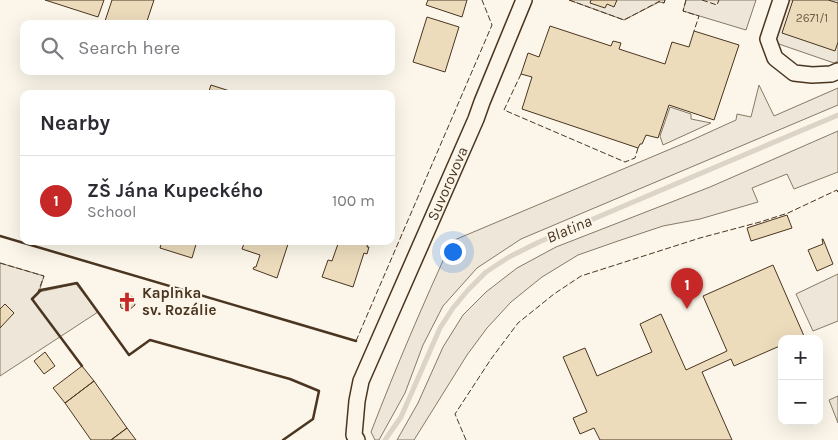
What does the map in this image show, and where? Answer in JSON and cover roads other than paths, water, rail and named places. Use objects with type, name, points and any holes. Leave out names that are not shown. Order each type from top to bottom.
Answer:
[{"type":"street","name":"Suvorovova","points":[[356,440],[354,435],[361,381],[476,120],[524,0]]},
{"type":"street","points":[[781,0],[768,39],[776,58],[794,73],[812,75],[831,74],[838,71]]},
{"type":"waterway","name":"Blatina","points":[[385,440],[401,417],[440,328],[453,308],[486,272],[509,257],[539,242],[838,115]]},
{"type":"place","name":"Kaplnka sv. Rozálie","points":[[127,302]]},
{"type":"place","name":"ZŠ Jána Kupeckého","points":[[687,309]]}]
